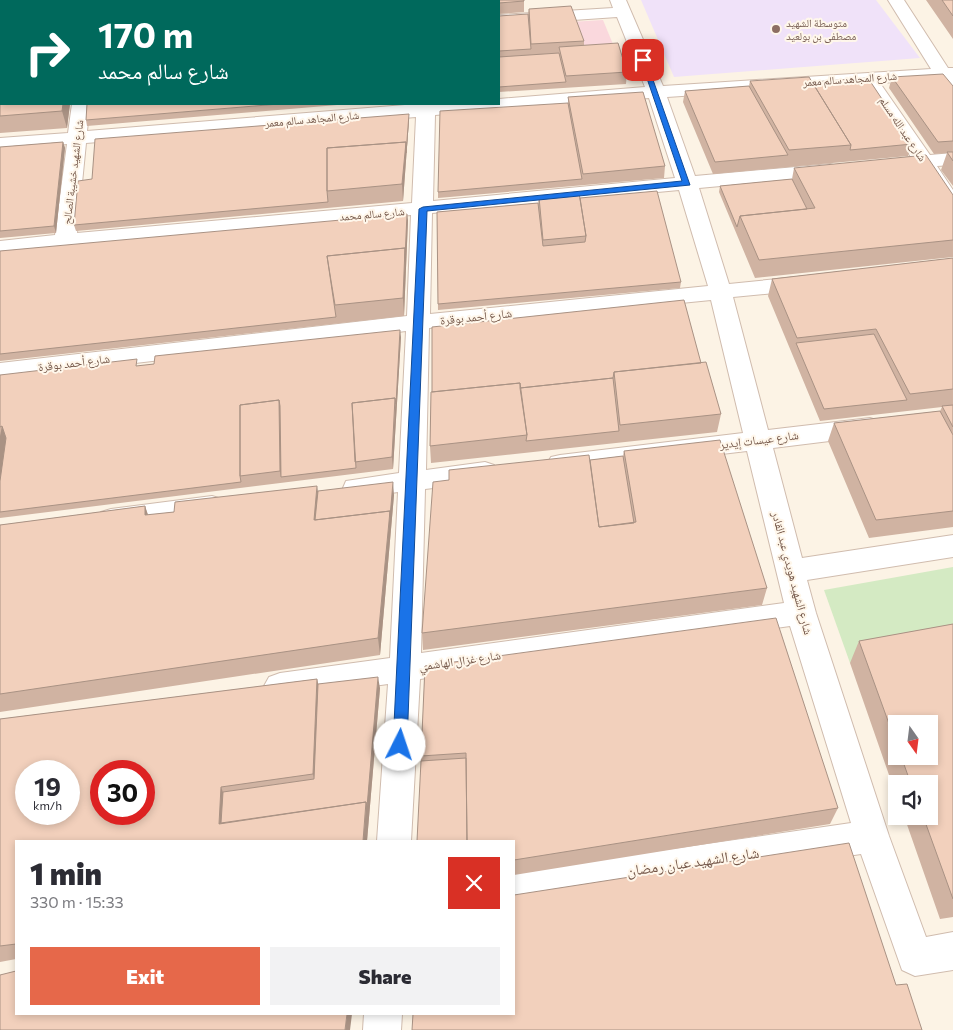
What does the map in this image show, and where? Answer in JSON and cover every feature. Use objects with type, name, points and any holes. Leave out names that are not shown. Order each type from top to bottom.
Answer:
[{"type":"street","points":[[896,0],[947,73],[953,90]]},
{"type":"street","points":[[500,20],[621,6]]},
{"type":"street","name":"شارع الشهيد هويدي عبد القادر","points":[[621,6],[656,92],[721,293],[801,613],[872,836],[915,957],[953,951]]},
{"type":"street","name":"شارع المجاهد سالم معمر","points":[[500,102],[947,73]]},
{"type":"street","name":"شارع عبد الله مسلم","points":[[868,78],[953,205]]},
{"type":"street","name":"شارع الشهيد خشيبة الصالح","points":[[65,241],[81,105]]},
{"type":"street","name":"شارع المجاهد سالم معمر","points":[[0,144],[457,105]]},
{"type":"street","points":[[394,840],[405,668],[426,107]]},
{"type":"street","points":[[875,166],[953,159]]},
{"type":"street","name":"شارع سالم محمد","points":[[0,247],[845,169]]},
{"type":"street","name":"شارع أحمد بوقرة","points":[[0,371],[419,322],[827,281]]},
{"type":"street","name":"شارع عيسات إيدير","points":[[540,466],[894,424]]},
{"type":"street","points":[[334,491],[511,469]]},
{"type":"street","points":[[88,522],[236,503]]},
{"type":"street","points":[[791,571],[953,546]]},
{"type":"street","name":"شارع غزال الهاشمي","points":[[257,689],[801,613]]},
{"type":"street","name":"شارع الشهيد عبان رمضان","points":[[515,889],[872,836]]},
{"type":"street","points":[[382,1030],[383,1015]]},
{"type":"shaded area","name":"متوسطة الشهيد مصطفى بن بولعيد","points":[[641,0],[876,0],[920,58],[674,77]]},
{"type":"shaded area","points":[[603,20],[617,54],[583,57],[570,22]]},
{"type":"green space","points":[[953,567],[953,643],[850,663],[824,590]]},
{"type":"building","points":[[500,0],[524,1],[500,3]]},
{"type":"building","points":[[942,0],[953,0],[953,16]]},
{"type":"building","points":[[571,6],[584,41],[531,44],[529,9]]},
{"type":"building","points":[[528,14],[531,49],[500,51],[500,16]]},
{"type":"building","points":[[618,43],[627,72],[566,76],[559,47]]},
{"type":"building","points":[[559,53],[566,82],[500,87],[500,57]]},
{"type":"building","points":[[943,74],[953,86],[953,141],[938,142],[892,77]]},
{"type":"building","points":[[809,77],[851,145],[789,150],[750,81]]},
{"type":"building","points":[[868,78],[912,144],[850,150],[851,145],[812,82]]},
{"type":"building","points":[[749,86],[788,155],[715,162],[685,91]]},
{"type":"building","points":[[643,92],[665,166],[583,174],[568,97]]},
{"type":"building","points":[[568,103],[582,179],[438,192],[440,111]]},
{"type":"building","points":[[0,105],[63,105],[62,111],[0,116]]},
{"type":"building","points":[[87,105],[267,105],[86,120]]},
{"type":"building","points":[[409,114],[406,153],[406,142],[327,148],[328,202],[74,225],[78,181],[92,179],[95,139]]},
{"type":"building","points":[[63,142],[54,226],[0,231],[0,147]]},
{"type":"building","points":[[406,142],[402,184],[327,191],[327,148]]},
{"type":"building","points":[[947,152],[953,152],[953,161]]},
{"type":"building","points":[[926,155],[953,195],[953,240],[759,260],[740,216],[815,208],[794,168]]},
{"type":"building","points":[[792,179],[807,209],[740,216],[737,227],[720,186]]},
{"type":"building","points":[[657,191],[681,282],[438,304],[437,212],[538,203],[543,246],[585,242],[586,236],[580,198]]},
{"type":"building","points":[[579,193],[586,236],[543,240],[539,197]]},
{"type":"building","points":[[407,214],[405,259],[405,248],[327,256],[336,317],[0,354],[0,251]]},
{"type":"building","points":[[405,248],[403,298],[335,305],[327,256]]},
{"type":"building","points":[[953,258],[953,389],[910,394],[876,329],[797,338],[772,279]]},
{"type":"building","points":[[684,300],[701,363],[614,372],[613,378],[520,388],[520,383],[432,392],[432,327]]},
{"type":"building","points":[[400,330],[396,404],[395,398],[352,403],[356,468],[281,477],[279,400],[240,405],[241,482],[0,512],[0,481],[6,438],[2,426],[0,427],[0,375],[137,359],[136,366],[154,364],[155,356]]},
{"type":"building","points":[[874,334],[907,400],[824,409],[796,343]]},
{"type":"building","points":[[706,362],[721,414],[620,425],[614,372]]},
{"type":"building","points":[[613,378],[619,431],[526,441],[527,435],[520,388]]},
{"type":"building","points":[[520,383],[527,435],[430,446],[431,392]]},
{"type":"building","points":[[395,398],[392,457],[355,462],[352,403]]},
{"type":"building","points":[[279,400],[280,471],[240,476],[240,405]]},
{"type":"building","points":[[953,405],[953,427],[942,406]]},
{"type":"building","points":[[940,411],[953,435],[953,511],[876,520],[834,423]]},
{"type":"building","points":[[720,440],[767,588],[422,633],[433,482],[449,480],[449,470],[589,455],[599,527],[636,522],[624,451]]},
{"type":"building","points":[[623,456],[634,523],[599,527],[590,460]]},
{"type":"building","points":[[393,482],[390,517],[390,511],[315,520],[318,491]]},
{"type":"building","points":[[317,486],[314,520],[390,511],[378,638],[0,694],[0,525],[145,506],[145,515],[174,512],[175,502]]},
{"type":"building","points":[[776,618],[838,808],[515,860],[515,840],[467,840],[466,753],[421,756],[425,666]]},
{"type":"building","points":[[953,624],[953,899],[926,825],[938,825],[938,775],[908,775],[904,765],[938,765],[938,715],[888,715],[888,721],[859,641]]},
{"type":"building","points":[[378,677],[367,807],[366,802],[221,823],[223,792],[314,779],[318,684]]},
{"type":"building","points":[[317,679],[313,774],[221,787],[219,824],[366,802],[363,840],[15,840],[15,944],[0,946],[0,719]]},
{"type":"building","points":[[466,758],[467,840],[417,840],[421,761]]},
{"type":"building","points":[[849,843],[896,985],[907,984],[922,1030],[412,1030],[413,1015],[515,1015],[515,895]]},
{"type":"building","points":[[15,971],[15,1015],[347,1015],[345,1030],[0,1030],[0,975]]},
{"type":"place","name":"متوسطة الشهيد مصطفى بن بولعيد","points":[[776,29]]},
{"type":"route","points":[[400,745],[405,668],[423,209],[687,183],[643,60]]}]
